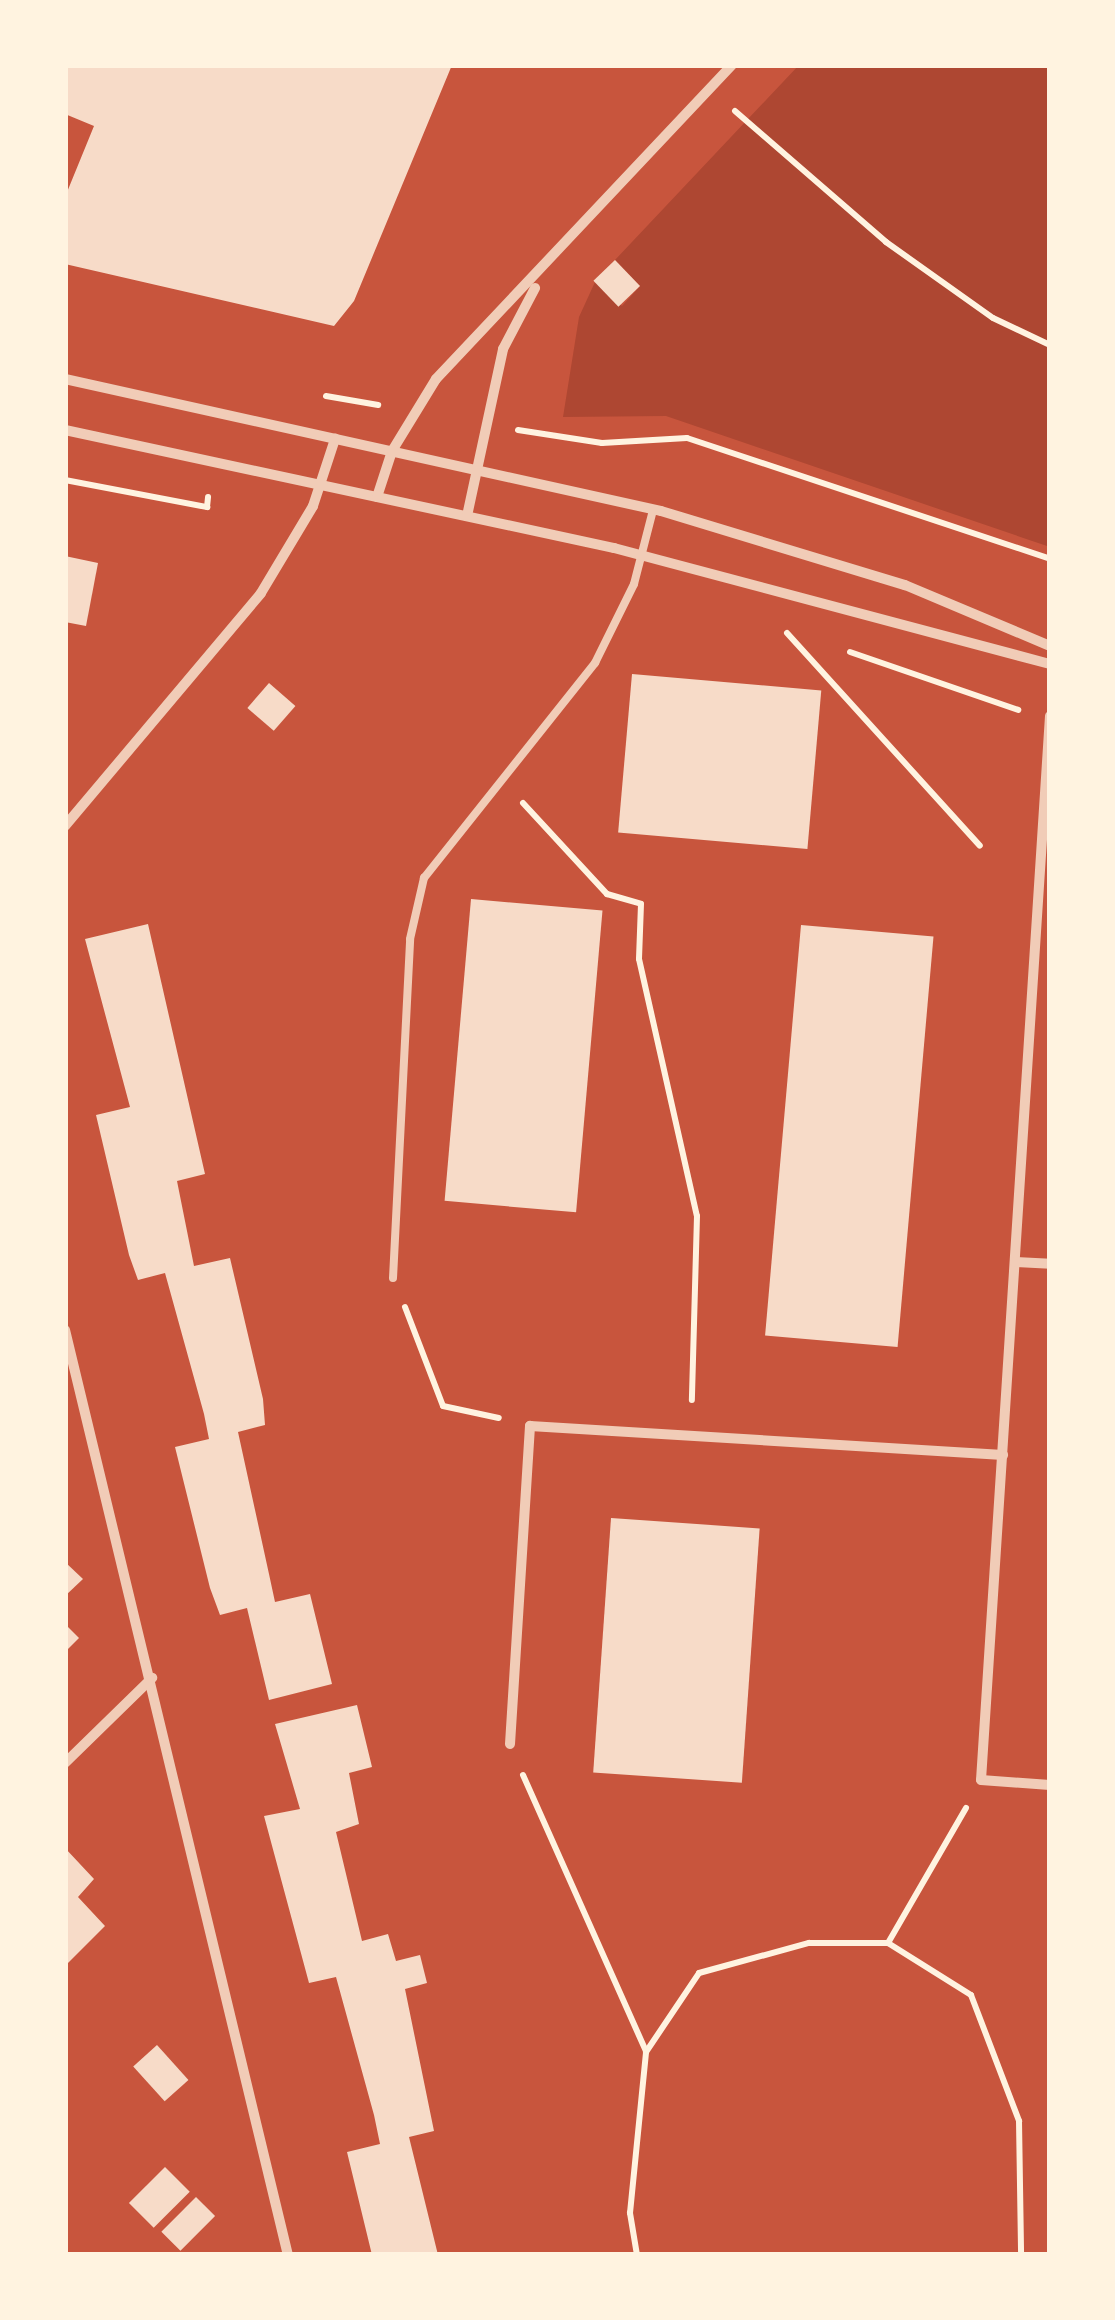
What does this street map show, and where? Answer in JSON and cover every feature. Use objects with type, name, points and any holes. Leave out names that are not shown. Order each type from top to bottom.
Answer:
[{"type":"street","points":[[377,497],[392,450],[436,379],[557,259],[732,65]]},
{"type":"street","points":[[466,516],[510,325],[557,259]]},
{"type":"street","points":[[65,379],[652,510],[869,572],[1050,646]]},
{"type":"street","points":[[65,430],[641,555],[1050,664]]},
{"type":"street","points":[[65,826],[261,593],[321,485],[335,439]]},
{"type":"street","points":[[1050,719],[981,1780],[1050,1785]]},
{"type":"street","points":[[1015,1262],[1050,1264]]},
{"type":"street","points":[[65,1330],[152,1678],[288,2255]]},
{"type":"street","points":[[510,1744],[530,1426],[1002,1455]]},
{"type":"street","points":[[65,1763],[152,1678]]},
{"type":"lane","points":[[394,1278],[416,906],[438,854],[594,663],[641,555],[652,510]]},
{"type":"path","points":[[710,89],[886,242],[993,318],[1050,345]]},
{"type":"path","points":[[818,640],[783,628],[980,846]]},
{"type":"path","points":[[836,646],[1050,719]]},
{"type":"path","points":[[500,778],[607,894],[642,904],[639,960],[697,1216],[691,1436]]},
{"type":"path","points":[[394,1278],[444,1406],[530,1426]]},
{"type":"path","points":[[510,1744],[646,2052]]},
{"type":"path","points":[[888,1943],[981,1780]]},
{"type":"path","points":[[637,2255],[630,2213],[646,2052],[699,1973],[809,1944],[888,1943],[971,1995],[1019,2121],[1021,2255]]},
{"type":"shaded area","points":[[799,65],[1050,65],[1050,547],[666,416],[563,417],[579,317],[595,282],[622,306],[640,286],[615,260]]},
{"type":"building","points":[[65,65],[452,65],[354,301],[334,326],[65,264],[65,197],[94,126],[65,114]]},
{"type":"building","points":[[615,260],[640,286],[618,307],[593,281]]},
{"type":"building","points":[[65,556],[98,563],[86,626],[65,622]]},
{"type":"building","points":[[632,674],[821,691],[807,849],[618,832]]},
{"type":"building","points":[[269,683],[295,706],[274,731],[247,708]]},
{"type":"building","points":[[471,899],[602,911],[576,1212],[445,1201]]},
{"type":"building","points":[[148,924],[205,1174],[177,1181],[194,1266],[230,1258],[263,1399],[265,1425],[238,1432],[275,1602],[310,1594],[332,1684],[269,1700],[247,1608],[220,1615],[210,1588],[175,1447],[209,1439],[204,1414],[165,1273],[138,1280],[96,1115],[130,1107],[85,939]]},
{"type":"building","points":[[801,925],[933,937],[898,1347],[765,1335]]},
{"type":"building","points":[[611,1518],[760,1528],[742,1783],[593,1772]]},
{"type":"building","points":[[65,1562],[83,1579],[65,1596]]},
{"type":"building","points":[[65,1624],[79,1638],[65,1652]]},
{"type":"building","points":[[357,1705],[372,1767],[349,1773],[359,1824],[336,1832],[362,1941],[388,1934],[396,1961],[420,1955],[427,1983],[405,1989],[434,2131],[409,2137],[438,2255],[372,2255],[347,2152],[380,2144],[374,2115],[336,1977],[309,1983],[264,1816],[300,1809],[275,1724]]},
{"type":"building","points":[[65,1848],[94,1879],[78,1897],[105,1926],[65,1966]]},
{"type":"building","points":[[157,2045],[188,2080],[165,2101],[133,2066]]},
{"type":"building","points":[[165,2167],[190,2192],[154,2228],[129,2203]]},
{"type":"building","points":[[196,2197],[215,2216],[180,2251],[161,2232]]}]
